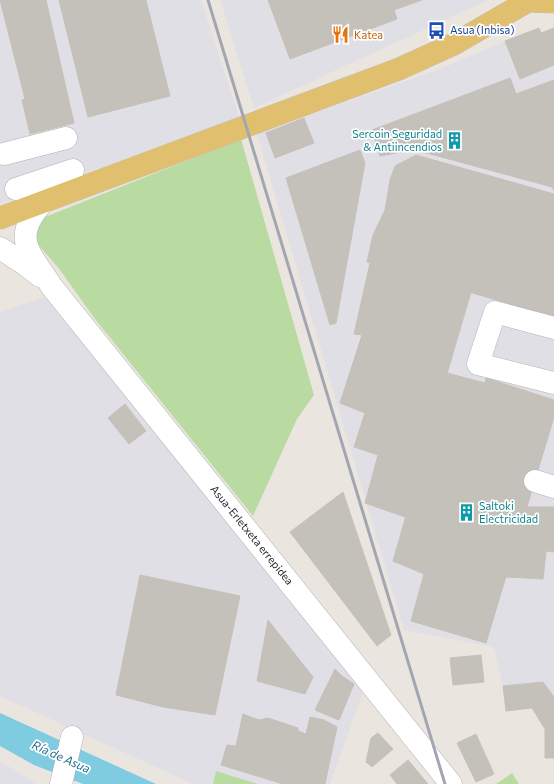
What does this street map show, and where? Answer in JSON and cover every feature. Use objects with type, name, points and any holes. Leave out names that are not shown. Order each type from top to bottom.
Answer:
[{"type":"main road","points":[[0,218],[399,70],[454,44],[530,1],[554,2]]},
{"type":"street","points":[[4,154],[66,138]]},
{"type":"street","points":[[16,189],[73,170]]},
{"type":"street","points":[[43,202],[31,216],[26,227],[25,244],[52,287]]},
{"type":"street","points":[[0,248],[28,266],[52,287]]},
{"type":"street","name":"Asua-Erletxeta errepidea","points":[[52,287],[442,780]]},
{"type":"street","points":[[554,328],[495,312],[478,364],[554,383]]},
{"type":"street","points":[[61,783],[72,737]]},
{"type":"shaded area","points":[[0,0],[201,0],[239,117],[0,204]]},
{"type":"shaded area","points":[[220,0],[488,0],[254,108]]},
{"type":"shaded area","points":[[505,41],[520,79],[554,65],[554,697],[543,682],[503,686],[494,647],[404,630],[257,134],[450,65]]},
{"type":"shaded area","points":[[45,297],[146,420],[363,692],[330,784],[258,784],[216,771],[213,784],[193,784],[0,696],[0,312]]},
{"type":"shaded area","points":[[0,761],[37,784],[0,784]]},
{"type":"green space","points":[[241,139],[314,395],[297,419],[253,516],[95,319],[60,270],[37,243],[37,228],[40,219]]},
{"type":"green space","points":[[216,771],[258,784],[213,784]]},
{"type":"green space","points":[[512,773],[519,784],[496,784]]},
{"type":"water","name":"Ría de Asua","points":[[0,713],[156,784],[83,784],[34,765],[0,746]]},
{"type":"building","points":[[0,0],[46,0],[74,123],[30,134],[22,100],[25,99]]},
{"type":"building","points":[[59,0],[146,0],[170,96],[88,117]]},
{"type":"building","points":[[268,0],[422,0],[394,10],[397,19],[290,59]]},
{"type":"building","points":[[539,28],[541,33],[554,28],[554,65],[520,79],[505,41]]},
{"type":"building","name":"Sercoin Seguridad & Antiincendios","points":[[510,78],[552,187],[419,151],[407,151],[380,156],[372,130]]},
{"type":"building","points":[[554,80],[554,191],[516,94]]},
{"type":"building","points":[[304,118],[314,143],[275,158],[266,133]]},
{"type":"building","points":[[360,150],[365,163],[336,323],[330,325],[286,178]]},
{"type":"building","points":[[416,155],[554,194],[554,317],[367,262],[373,235],[385,210],[390,180],[395,166]]},
{"type":"building","points":[[370,263],[471,292],[405,517],[365,503],[378,455],[354,447],[365,413],[340,403],[362,335],[354,334]]},
{"type":"building","name":"Saltoki Electricidad","points":[[447,373],[485,383],[486,378],[554,400],[554,417],[486,643],[411,621],[424,574],[393,561]]},
{"type":"building","points":[[125,404],[146,431],[129,444],[108,418]]},
{"type":"building","points":[[343,492],[391,635],[377,646],[290,532]]},
{"type":"building","points":[[527,507],[554,507],[554,552],[546,551],[543,579],[506,577]]},
{"type":"building","points":[[140,575],[240,596],[215,715],[163,707],[116,695]]},
{"type":"building","points":[[268,620],[313,677],[305,694],[257,681]]},
{"type":"building","points":[[481,655],[484,682],[453,685],[450,658]]},
{"type":"building","points":[[335,669],[354,684],[339,720],[315,710]]},
{"type":"building","points":[[543,682],[554,697],[554,758],[545,758],[545,729],[532,708],[506,711],[503,686]]},
{"type":"building","points":[[243,714],[259,720],[268,718],[298,728],[298,731],[306,734],[310,717],[324,720],[337,727],[325,784],[283,784],[221,765],[227,745],[236,746]]},
{"type":"building","points":[[378,733],[393,749],[372,767],[366,762],[371,738]]},
{"type":"building","points":[[476,734],[494,774],[476,782],[457,743]]},
{"type":"building","points":[[408,760],[428,784],[397,784],[390,775]]},
{"type":"railway","points":[[208,0],[445,784]]},
{"type":"place","name":"Asua (Inbisa)","points":[[437,30]]},
{"type":"place","name":"Katea","points":[[341,35]]},
{"type":"place","name":"Sercoin Seguridad & Antiincendios","points":[[455,140]]},
{"type":"place","name":"Saltoki Electricidad","points":[[466,512]]}]
